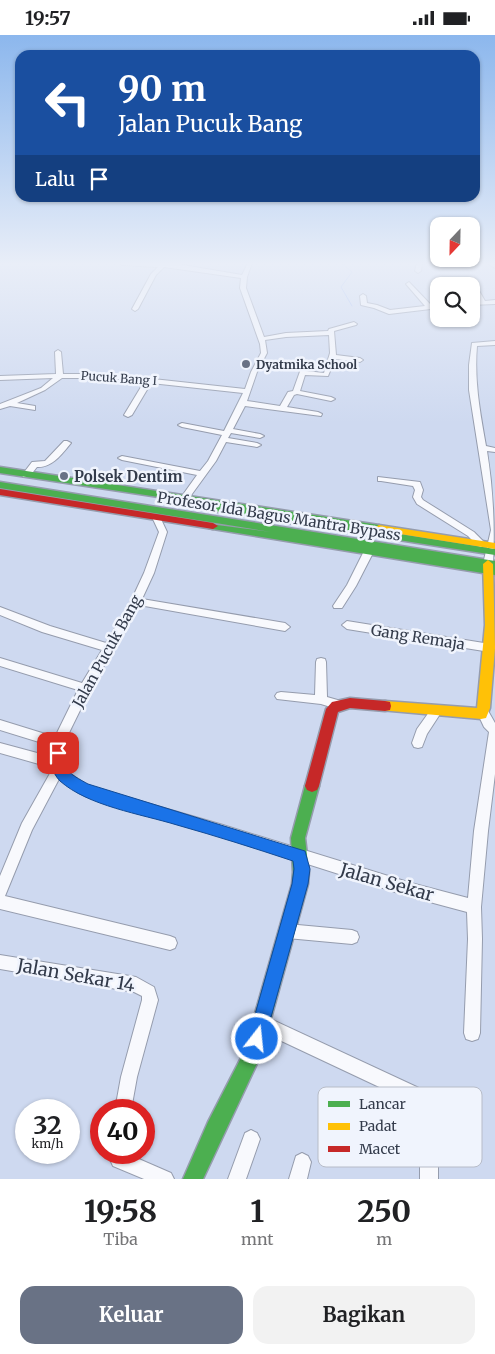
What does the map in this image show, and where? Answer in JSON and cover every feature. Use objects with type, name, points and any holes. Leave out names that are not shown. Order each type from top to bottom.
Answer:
[{"type":"main road","points":[[0,470],[183,501]]},
{"type":"main road","name":"Profesor Ida Bagus Mantra Bypass","points":[[0,475],[257,531],[492,568]]},
{"type":"main road","name":"Profesor Ida Bagus Mantra Bypass","points":[[0,485],[89,495],[183,501],[490,547]]},
{"type":"main road","points":[[0,492],[257,531],[369,551],[492,568],[490,648],[483,712],[477,715],[350,703],[337,704],[332,709],[301,820],[297,848],[300,856],[302,876],[262,1023],[240,1084],[215,1129],[193,1179]]},
{"type":"street","points":[[183,501],[203,474],[243,403],[264,353],[262,339],[253,316]]},
{"type":"street","points":[[262,339],[286,335],[331,333],[334,329],[354,324]]},
{"type":"street","points":[[302,373],[326,375],[334,347],[331,333]]},
{"type":"street","points":[[492,568],[490,547],[495,529],[473,390],[473,346],[477,343],[495,343]]},
{"type":"street","points":[[0,378],[60,376],[58,352]]},
{"type":"street","points":[[332,357],[360,360]]},
{"type":"street","points":[[282,409],[291,394],[296,391],[305,364]]},
{"type":"street","name":"Pucuk Bang I","points":[[0,407],[43,389],[60,376],[100,376],[150,380],[247,391]]},
{"type":"street","points":[[128,415],[150,380]]},
{"type":"street","points":[[296,391],[331,399]]},
{"type":"street","points":[[8,403],[32,408]]},
{"type":"street","points":[[243,403],[318,415]]},
{"type":"street","points":[[182,425],[226,434],[257,445]]},
{"type":"street","points":[[226,434],[260,436]]},
{"type":"street","points":[[26,475],[35,464],[44,465],[48,463],[67,443]]},
{"type":"street","points":[[482,448],[495,449]]},
{"type":"street","points":[[122,458],[203,474]]},
{"type":"street","points":[[381,479],[417,485],[419,489],[417,497],[420,502],[471,533],[490,547]]},
{"type":"street","name":"Jalan Pucuk Bang","points":[[58,766],[58,743],[85,688],[136,601],[149,573],[163,532],[156,517]]},
{"type":"street","points":[[338,606],[351,586],[369,551]]},
{"type":"street","points":[[136,601],[285,627]]},
{"type":"street","points":[[0,611],[46,629],[109,648]]},
{"type":"street","name":"Gang Remaja","points":[[347,625],[490,648]]},
{"type":"street","points":[[0,662],[85,688]]},
{"type":"street","points":[[320,662],[321,700]]},
{"type":"street","points":[[281,696],[321,700],[337,704]]},
{"type":"street","points":[[418,743],[421,729],[431,721],[436,711]]},
{"type":"street","points":[[472,1033],[476,939],[474,907],[481,831],[495,730],[488,723],[483,712]]},
{"type":"street","points":[[0,725],[58,743]]},
{"type":"street","points":[[0,748],[58,766],[70,781],[102,797],[223,831],[300,856]]},
{"type":"street","points":[[0,893],[27,827],[58,766]]},
{"type":"street","name":"Jalan Sekar","points":[[300,856],[474,907]]},
{"type":"street","points":[[0,902],[170,943]]},
{"type":"street","points":[[287,931],[352,937]]},
{"type":"street","name":"Jalan Sekar 14","points":[[0,962],[136,985],[149,992],[150,1000],[129,1077],[125,1099]]},
{"type":"street","points":[[262,1023],[398,1087]]},
{"type":"street","points":[[238,1179],[251,1139]]},
{"type":"street","points":[[298,1179],[302,1162]]},
{"type":"street","points":[[129,1164],[165,1179]]},
{"type":"traffic: fast","points":[[0,470],[379,528]]},
{"type":"traffic: fast","points":[[0,485],[495,565]]},
{"type":"traffic: fast","points":[[206,507],[495,552]]},
{"type":"traffic: fast","points":[[213,526],[495,571]]},
{"type":"traffic: fast","points":[[193,1179],[215,1129],[252,1055],[300,884],[301,872],[298,838],[312,786]]},
{"type":"traffic: slow","points":[[379,528],[495,546]]},
{"type":"traffic: slow","points":[[385,706],[481,714],[484,708],[491,625],[488,564]]},
{"type":"traffic: jam","points":[[0,492],[213,526]]},
{"type":"traffic: jam","points":[[312,786],[332,709],[350,703],[385,706]]},
{"type":"place","name":"Dyatmika School","points":[[246,364]]},
{"type":"place","name":"Polsek Dentim","points":[[64,476]]},
{"type":"route","points":[[58,753],[59,768],[64,776],[83,789],[102,797],[223,831],[300,856],[302,876],[257,1039]]}]
